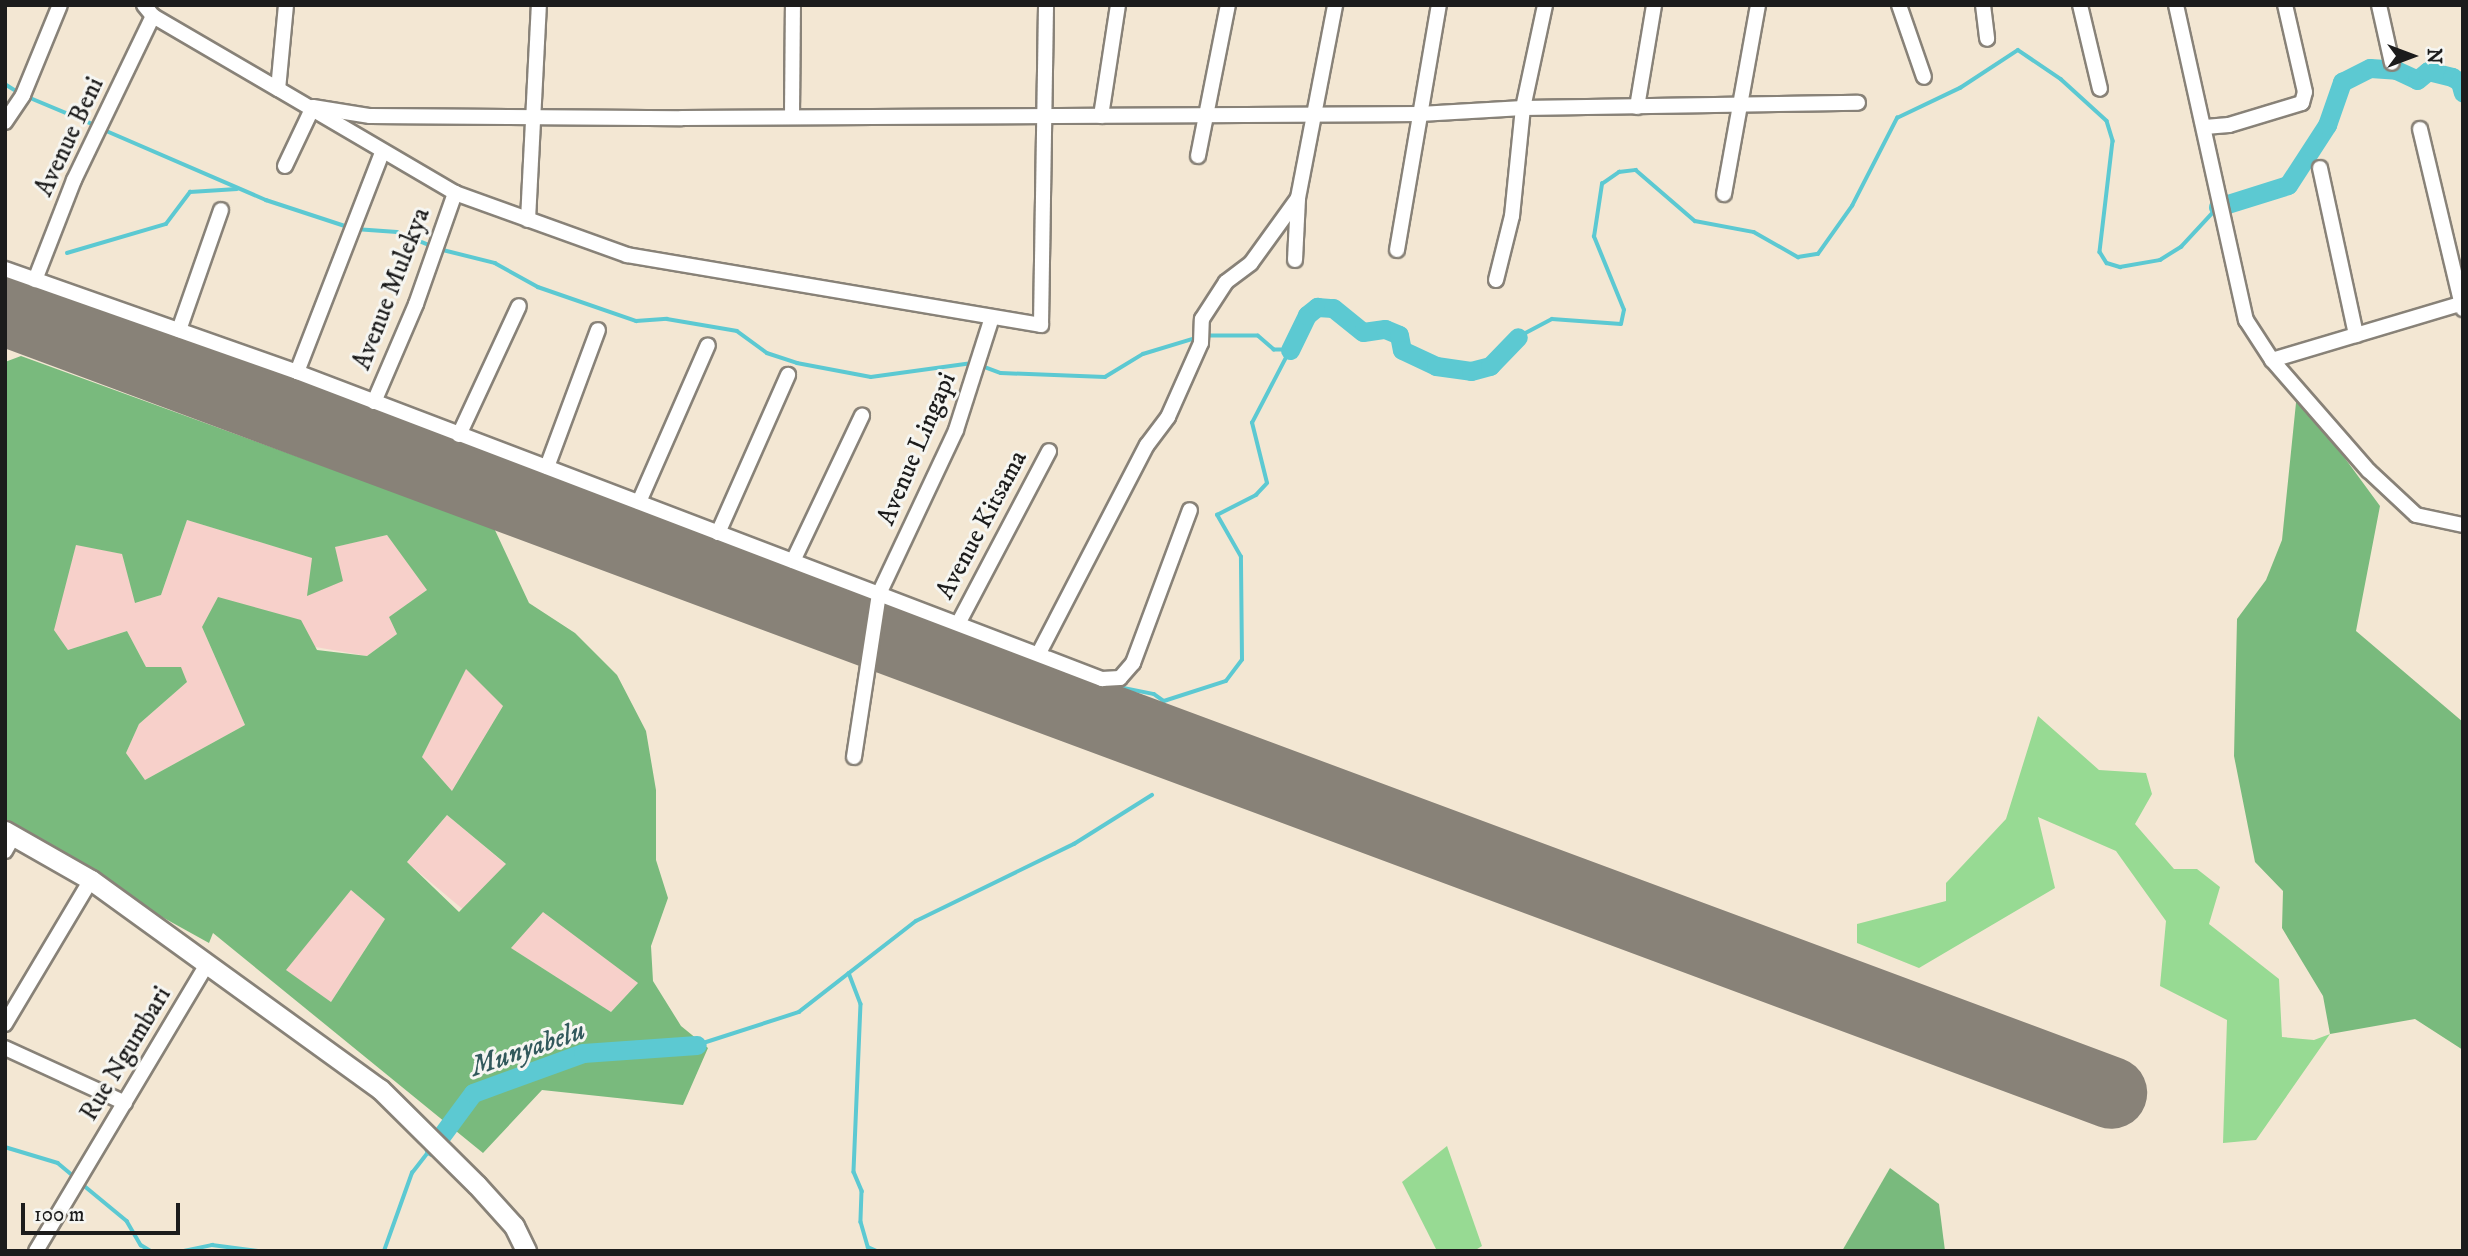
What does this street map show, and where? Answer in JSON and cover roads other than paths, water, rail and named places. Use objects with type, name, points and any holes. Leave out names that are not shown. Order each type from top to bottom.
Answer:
[{"type":"highway","points":[[8,839],[91,880],[380,1089],[446,1152],[514,1226],[526,1251]]},
{"type":"street","points":[[5,122],[23,95],[60,5]]},
{"type":"street","points":[[278,89],[286,5]]},
{"type":"street","points":[[528,220],[536,115],[539,5]]},
{"type":"street","points":[[792,115],[793,5]]},
{"type":"street","points":[[149,10],[278,89],[313,107],[382,153],[455,193],[627,255],[903,300],[991,320],[1044,323],[1046,5]]},
{"type":"street","points":[[1101,116],[1118,5]]},
{"type":"street","points":[[1198,156],[1228,5]]},
{"type":"street","points":[[1295,260],[1298,198],[1335,5]]},
{"type":"street","points":[[1396,250],[1439,5]]},
{"type":"street","points":[[1496,280],[1512,216],[1523,108],[1545,5]]},
{"type":"street","points":[[1637,107],[1654,5]]},
{"type":"street","points":[[1724,194],[1738,104],[1758,5]]},
{"type":"street","points":[[1899,5],[1924,77]]},
{"type":"street","points":[[1983,5],[1987,39]]},
{"type":"street","points":[[2080,5],[2100,89]]},
{"type":"street","points":[[2176,5],[2206,127],[2219,205],[2246,320],[2272,360],[2369,471],[2416,515],[2463,525]]},
{"type":"street","points":[[2206,127],[2229,125],[2302,103],[2305,92],[2285,5]]},
{"type":"street","points":[[2379,5],[2392,63]]},
{"type":"street","name":"Avenue Beni","points":[[36,281],[74,180],[149,10]]},
{"type":"street","points":[[313,107],[370,116],[1101,116],[1313,111],[1420,114],[1523,108],[1858,103]]},
{"type":"street","points":[[285,166],[313,107]]},
{"type":"street","points":[[2272,360],[2462,305],[2420,129]]},
{"type":"street","points":[[296,372],[382,153]]},
{"type":"street","points":[[2320,169],[2356,335]]},
{"type":"street","name":"Avenue Mulekya","points":[[374,402],[416,304],[455,193]]},
{"type":"street","points":[[1039,653],[1147,445],[1168,417],[1201,343],[1202,318],[1226,282],[1251,264],[1298,198]]},
{"type":"street","points":[[179,330],[221,210]]},
{"type":"street","points":[[5,269],[296,372],[959,622],[1102,679],[1120,678],[1128,671],[1190,510]]},
{"type":"street","points":[[459,435],[519,306]]},
{"type":"street","name":"Avenue Lingapi","points":[[853,757],[879,594],[956,430],[991,320]]},
{"type":"street","points":[[547,467],[597,330]]},
{"type":"street","points":[[639,502],[708,345]]},
{"type":"street","points":[[718,533],[788,375]]},
{"type":"street","points":[[793,561],[862,415]]},
{"type":"street","name":"Avenue Kitsama","points":[[959,622],[1049,452]]},
{"type":"street","points":[[5,1024],[91,880]]},
{"type":"street","name":"Rue Ngumbari","points":[[36,1251],[208,963]]},
{"type":"street","points":[[5,1048],[125,1104]]},
{"type":"waterway","points":[[1518,337],[1552,319],[1621,324],[1624,310],[1594,237],[1602,184],[1619,172],[1636,170],[1695,221],[1754,232],[1798,257],[1818,254],[1852,206],[1897,118],[1960,88],[2018,50],[2061,79],[2107,121],[2113,141],[2100,252],[2107,263],[2120,267],[2160,260],[2181,247],[2218,207]]},
{"type":"waterway","name":"Munyabelu","points":[[2218,207],[2288,185],[2327,125],[2342,82],[2370,68],[2396,70],[2417,80],[2428,71],[2452,77],[2460,82],[2463,93]]},
{"type":"waterway","points":[[5,84],[18,92]]},
{"type":"waterway","points":[[28,97],[95,125]]},
{"type":"waterway","points":[[102,129],[266,200],[348,227]]},
{"type":"waterway","points":[[67,253],[166,224],[190,192],[237,189]]},
{"type":"waterway","points":[[355,229],[397,232],[432,246]]},
{"type":"waterway","points":[[439,249],[495,263],[538,287],[636,321],[667,319],[737,331],[767,353],[797,363],[871,377],[972,363]]},
{"type":"waterway","name":"Munyabelu","points":[[1290,350],[1307,315],[1317,307],[1333,308],[1363,332],[1385,329],[1399,335],[1402,350],[1436,366],[1471,371],[1490,366],[1518,337]]},
{"type":"waterway","points":[[1104,684],[1154,694],[1164,701],[1226,681],[1242,660],[1241,557],[1217,515],[1256,495],[1267,483],[1252,423],[1290,350],[1274,350],[1258,336],[1204,336]]},
{"type":"waterway","points":[[179,338],[543,473]]},
{"type":"waterway","points":[[979,365],[1001,373],[1105,377],[1143,354],[1196,338]]},
{"type":"waterway","points":[[697,1045],[799,1012],[916,921],[1074,844],[1152,795]]},
{"type":"waterway","points":[[849,973],[861,1004],[854,1172],[862,1191],[861,1222],[868,1247],[877,1251]]},
{"type":"waterway","name":"Munyabelu","points":[[433,1147],[473,1093],[583,1053],[697,1045]]},
{"type":"waterway","name":"Munyabelu","points":[[5,1147],[58,1163],[76,1178]]},
{"type":"waterway","name":"Munyabelu","points":[[384,1251],[412,1173],[431,1149]]},
{"type":"waterway","name":"Munyabelu","points":[[81,1183],[127,1221],[141,1245],[151,1251]]},
{"type":"waterway","name":"Munyabelu","points":[[184,1251],[212,1245],[258,1251]]}]
